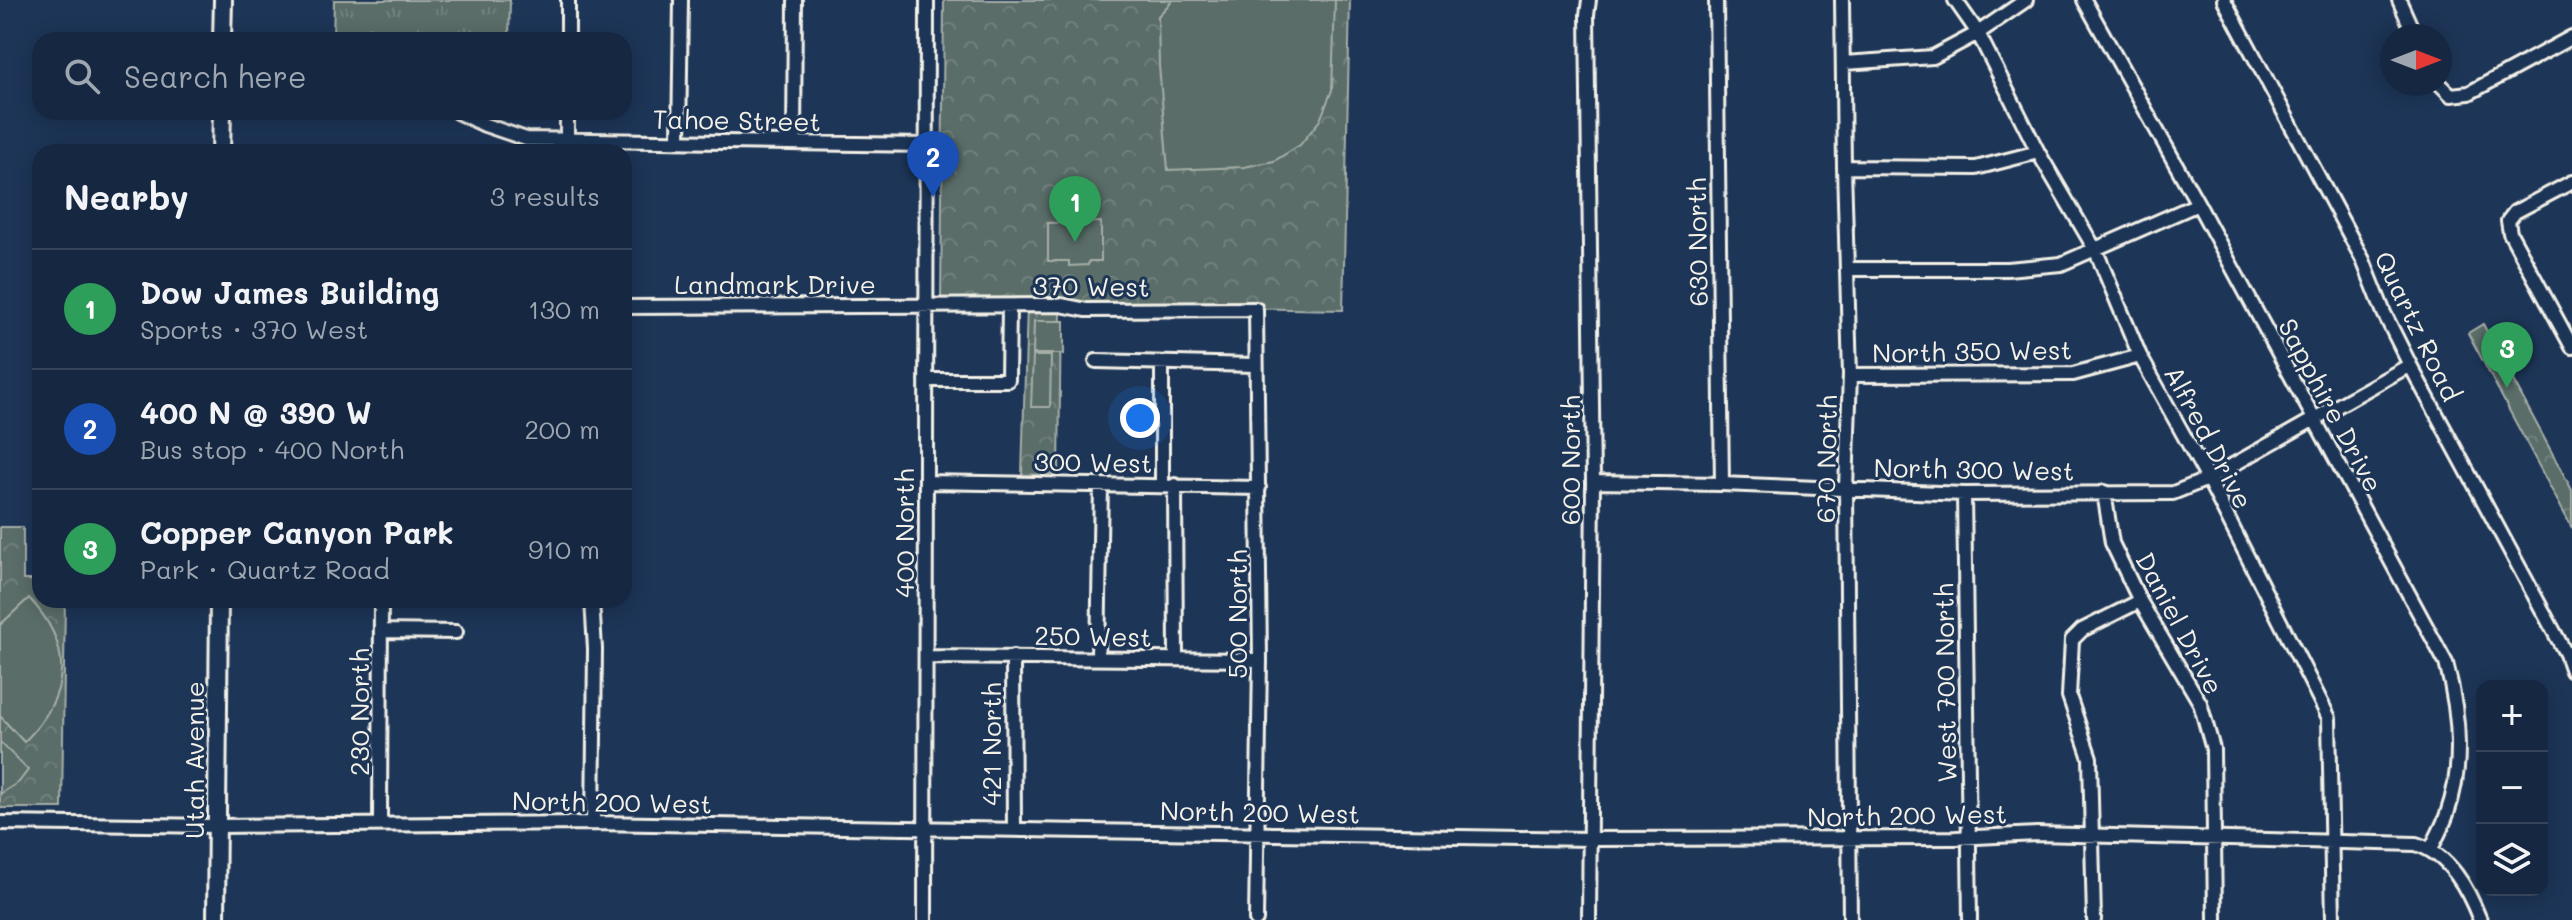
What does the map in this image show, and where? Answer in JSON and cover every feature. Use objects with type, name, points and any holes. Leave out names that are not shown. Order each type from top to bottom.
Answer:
[{"type":"main road","points":[[222,32],[223,0]]},
{"type":"main road","points":[[221,144],[222,120]]},
{"type":"main road","name":"Utah Avenue","points":[[216,920],[219,608]]},
{"type":"street","points":[[568,0],[568,32]]},
{"type":"street","points":[[679,141],[681,0]]},
{"type":"street","points":[[794,143],[795,0]]},
{"type":"street","name":"400 North","points":[[925,920],[927,0]]},
{"type":"street","name":"600 North","points":[[1589,0],[1593,482],[1589,920]]},
{"type":"street","name":"630 North","points":[[1716,0],[1722,484]]},
{"type":"street","name":"670 North","points":[[1842,0],[1850,375],[1846,488],[1850,920]]},
{"type":"street","name":"Alfred Drive","points":[[1955,0],[1978,33],[2038,152],[2096,251],[2140,356],[2208,479],[2329,718],[2333,920]]},
{"type":"street","points":[[1844,63],[1933,57],[1978,33],[2026,0]]},
{"type":"street","name":"Sapphire Drive","points":[[2084,0],[2446,663],[2456,699],[2458,740],[2448,814],[2431,849]]},
{"type":"street","name":"Quartz Road","points":[[2224,0],[2363,260],[2384,313],[2410,365],[2566,654],[2572,671]]},
{"type":"street","points":[[2399,0],[2410,24]]},
{"type":"street","points":[[2452,95],[2469,93],[2572,37]]},
{"type":"street","name":"Tahoe Street","points":[[474,120],[526,139],[926,145]]},
{"type":"street","points":[[567,120],[567,140]]},
{"type":"street","points":[[1844,167],[1976,168],[2038,152]]},
{"type":"street","points":[[2572,182],[2515,212],[2508,221],[2510,233],[2572,347]]},
{"type":"street","points":[[1849,269],[2007,269],[2061,264],[2198,204]]},
{"type":"street","name":"370 West","points":[[925,305],[1072,305],[1086,310],[1256,309]]},
{"type":"street","name":"Landmark Drive","points":[[632,307],[925,305]]},
{"type":"street","points":[[926,380],[1008,380],[1009,306]]},
{"type":"street","name":"500 North","points":[[1256,309],[1260,660],[1256,920]]},
{"type":"street","points":[[2558,320],[2572,313]]},
{"type":"street","name":"North 350 West","points":[[1850,375],[2073,374],[2140,356]]},
{"type":"street","points":[[1096,361],[1255,365]]},
{"type":"street","points":[[1162,363],[1176,659]]},
{"type":"street","name":"North 300 West","points":[[1593,482],[1964,494],[2173,493],[2208,479],[2410,365]]},
{"type":"street","name":"300 West","points":[[927,482],[1259,488]]},
{"type":"street","points":[[1098,658],[1101,485]]},
{"type":"street","name":"Daniel Drive","points":[[2104,492],[2112,543],[2140,601],[2200,703],[2213,749],[2215,920]]},
{"type":"street","name":"West 700 North","points":[[1964,494],[1970,920]]},
{"type":"street","points":[[2094,920],[2090,758],[2069,696],[2072,640],[2082,630],[2140,601]]},
{"type":"street","name":"230 North","points":[[380,823],[381,608]]},
{"type":"street","points":[[592,608],[595,649],[593,823]]},
{"type":"street","points":[[381,631],[456,632]]},
{"type":"street","name":"250 West","points":[[926,657],[1260,660]]},
{"type":"street","name":"421 North","points":[[1013,657],[1014,830]]},
{"type":"street","name":"North 200 West","points":[[0,823],[217,826],[593,823],[1589,839],[1969,838],[2037,834],[2416,844],[2431,849]]},
{"type":"street","points":[[2431,849],[2466,886],[2480,920]]},
{"type":"green space","points":[[334,0],[510,0],[509,32],[333,32]]},
{"type":"green space","points":[[944,0],[1350,0],[1343,310],[1061,305],[1059,474],[1022,475],[1027,304],[941,302]]},
{"type":"green space","points":[[1173,0],[1335,0],[1332,90],[1320,120],[1300,145],[1274,161],[1244,167],[1168,170],[1158,16]]},
{"type":"green space","points":[[1101,222],[1101,261],[1069,266],[1069,261],[1048,261],[1048,223]]},
{"type":"green space","points":[[1034,321],[1064,321],[1064,354],[1033,354]]},
{"type":"green space","points":[[2483,324],[2572,490],[2572,528],[2468,333]]},
{"type":"green space","points":[[1033,356],[1051,356],[1050,407],[1031,407]]},
{"type":"green space","points":[[0,527],[23,527],[23,580],[32,580],[32,608],[65,608],[62,808],[0,808]]},
{"type":"green space","points":[[29,598],[32,608],[37,608],[44,616],[60,653],[58,689],[51,707],[24,742],[0,716],[0,625]]},
{"type":"green space","points":[[0,742],[28,770],[19,782],[0,794]]},
{"type":"place","name":"400 N @ 390 W","points":[[933,197]]},
{"type":"place","name":"Dow James Building","points":[[1075,242]]},
{"type":"place","name":"Copper Canyon Park","points":[[2507,388]]}]
